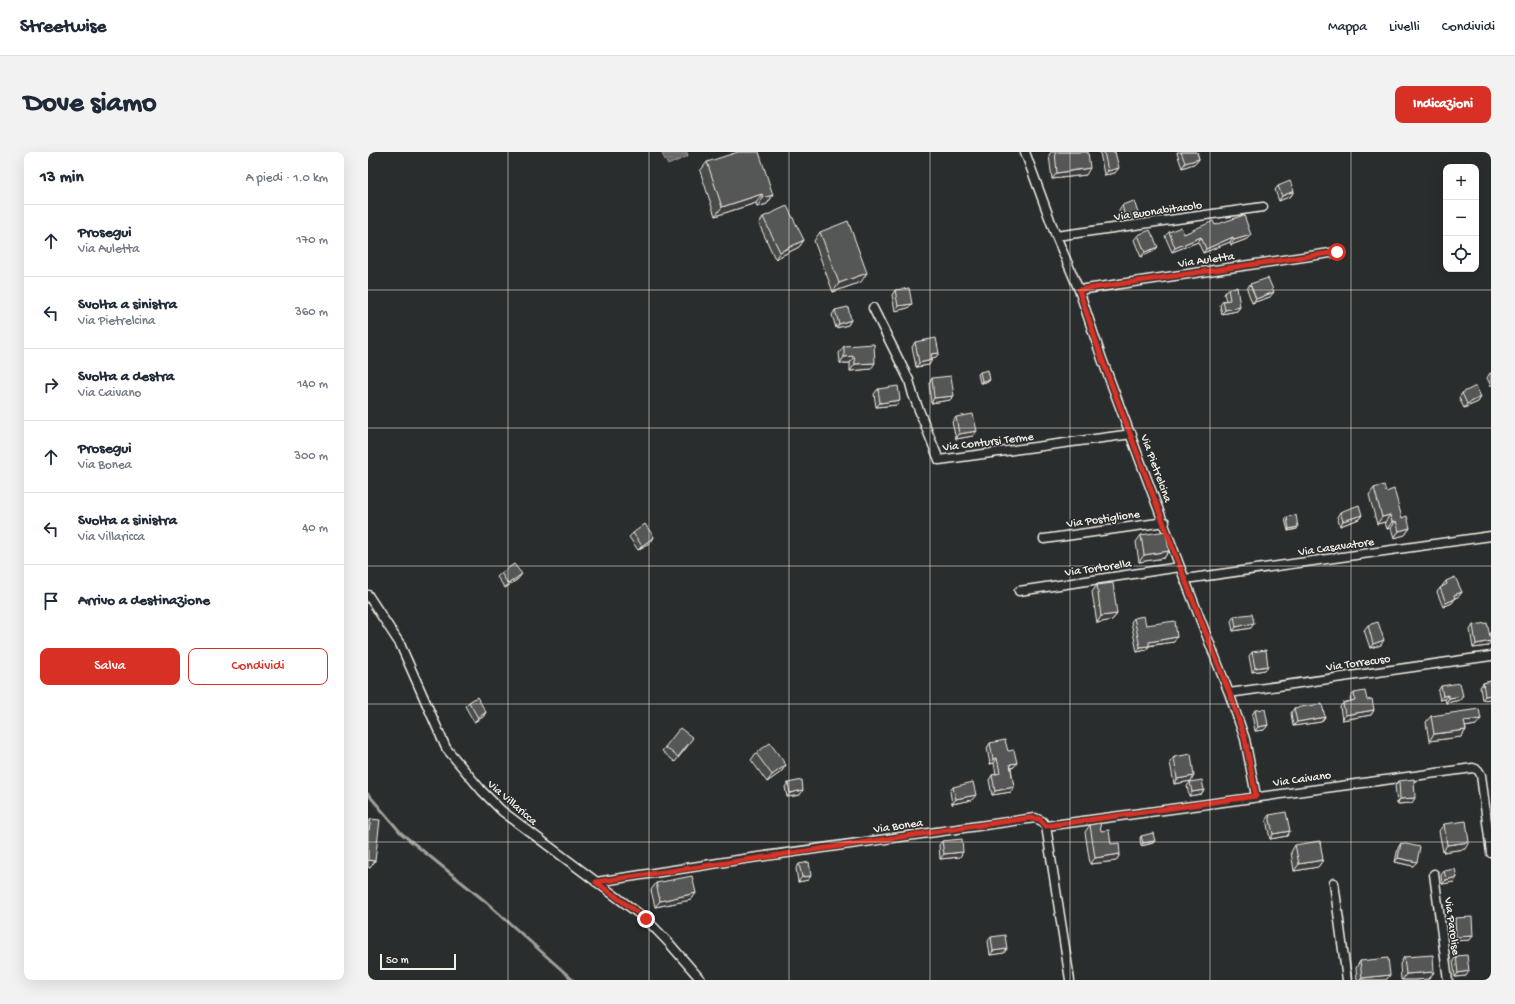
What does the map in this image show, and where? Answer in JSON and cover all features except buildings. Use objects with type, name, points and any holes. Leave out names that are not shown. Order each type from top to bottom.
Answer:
[{"type":"street","name":"Via Pietrelcina","points":[[1025,152],[1056,236],[1079,290],[1102,359],[1132,434],[1180,567],[1229,693],[1245,739],[1256,796]]},
{"type":"street","name":"Via Buonabitacolo","points":[[1056,236],[1263,207]]},
{"type":"street","name":"Via Auletta","points":[[1079,290],[1337,252]]},
{"type":"street","name":"Via Contursi Terme","points":[[874,308],[909,380],[913,395],[939,460],[1132,434]]},
{"type":"street","name":"Via Postiglione","points":[[1044,539],[1165,522]]},
{"type":"street","name":"Via Casavatore","points":[[1185,579],[1491,536]]},
{"type":"street","name":"Via Tortorella","points":[[1019,590],[1180,567]]},
{"type":"street","name":"Via Villaricca","points":[[368,595],[400,644],[442,740],[453,758],[502,811],[640,914],[658,931],[701,980]]},
{"type":"street","name":"Via Torrecuso","points":[[1229,693],[1491,656]]},
{"type":"street","name":"Via Caivano","points":[[1046,826],[1256,796],[1473,768],[1478,770],[1481,775],[1491,853]]},
{"type":"street","name":"Via Bonea","points":[[596,882],[1029,818],[1040,819],[1046,826]]},
{"type":"street","points":[[1046,826],[1070,980]]},
{"type":"street","name":"Via Parolise","points":[[1434,874],[1448,980]]},
{"type":"street","points":[[1334,883],[1347,980]]},
{"type":"shaded area","points":[[666,152],[687,152],[688,156],[668,165],[662,154]]},
{"type":"waterway","points":[[368,794],[401,833],[486,902],[573,980]]},
{"type":"route","points":[[646,919],[596,882],[1029,818],[1040,819],[1046,826],[1256,796],[1248,750],[1231,697],[1180,567],[1132,434],[1102,359],[1079,290],[1337,252]]}]
